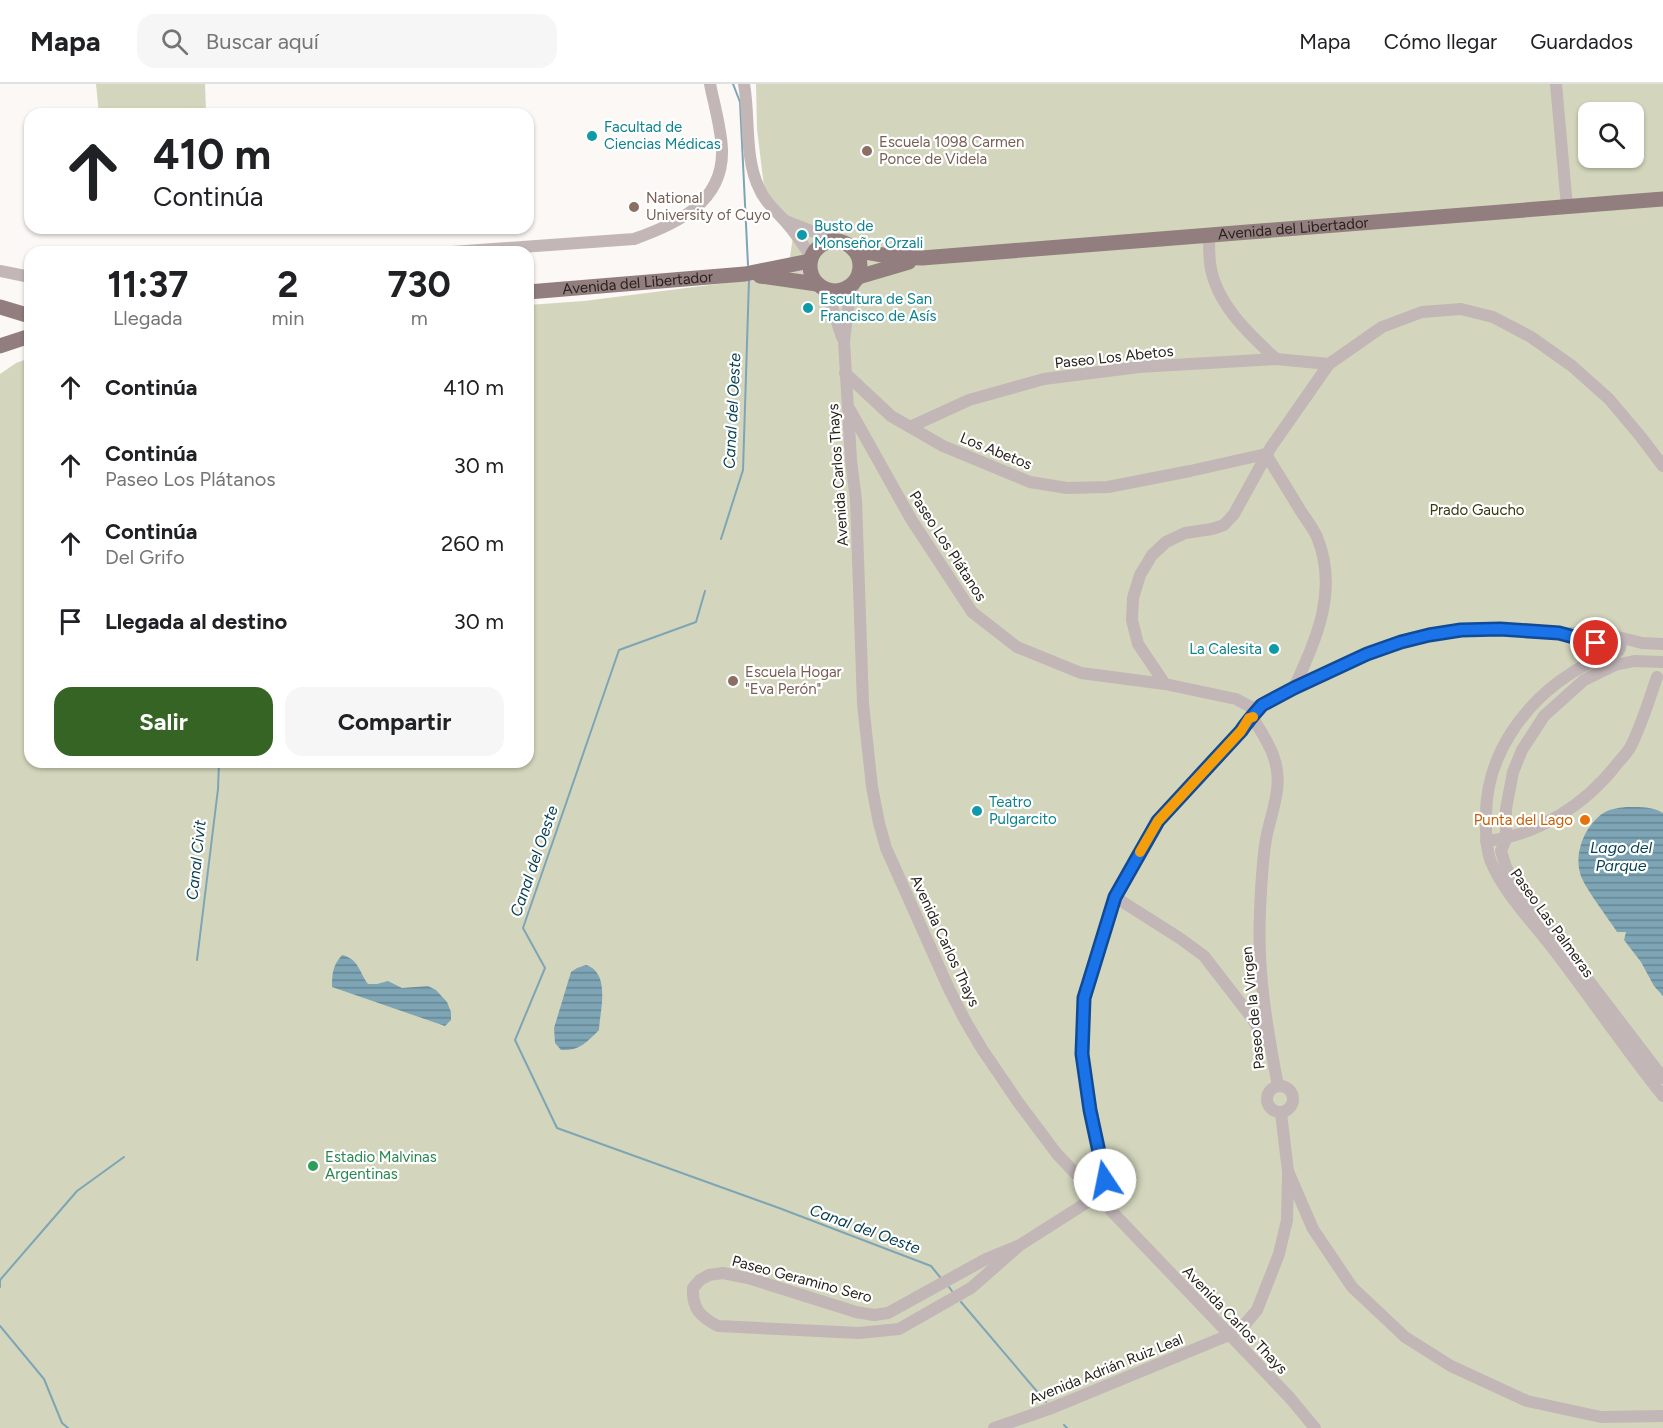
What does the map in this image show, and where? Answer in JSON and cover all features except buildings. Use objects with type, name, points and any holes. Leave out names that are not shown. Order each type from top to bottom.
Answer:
[{"type":"main road","name":"Avenida del Libertador","points":[[854,249],[894,257],[922,258],[1663,199]]},
{"type":"main road","points":[[837,241],[854,249],[859,258],[860,268],[856,279],[849,287],[841,291],[832,291],[820,286],[812,278],[811,259],[820,245],[837,241]]},
{"type":"main road","name":"Avenida del Libertador","points":[[856,279],[922,258]]},
{"type":"main road","name":"Avenida del Libertador","points":[[534,292],[745,274],[811,259]]},
{"type":"main road","name":"Avenida del Libertador","points":[[745,274],[783,278],[820,286]]},
{"type":"main road","points":[[0,307],[24,314]]},
{"type":"main road","points":[[0,346],[24,338]]},
{"type":"street","points":[[534,246],[634,239],[663,229],[685,216],[706,198],[714,186],[722,149],[710,84]]},
{"type":"street","points":[[744,84],[755,177],[768,203],[785,220],[811,259]]},
{"type":"street","points":[[1556,84],[1567,207]]},
{"type":"street","points":[[785,220],[837,241]]},
{"type":"street","points":[[1209,235],[1210,265],[1224,301],[1250,334],[1276,360]]},
{"type":"street","points":[[0,271],[24,276]]},
{"type":"street","name":"Avenida Carlos Thays","points":[[856,279],[848,309],[844,341],[851,460],[856,500],[862,704],[872,787],[886,848],[949,990],[982,1049],[1018,1102],[1057,1154],[1290,1398],[1315,1428]]},
{"type":"street","name":"Avenida Carlos Thays","points":[[820,286],[832,307],[844,341]]},
{"type":"street","points":[[1165,684],[1138,644],[1132,620],[1133,598],[1140,575],[1152,555],[1166,542],[1185,533],[1224,525],[1234,514],[1266,454],[1329,364],[1382,327],[1422,312],[1461,309],[1493,317],[1531,337],[1572,366],[1609,399],[1663,466]]},
{"type":"street","name":"Paseo Los Abetos","points":[[910,427],[969,400],[1044,379],[1139,367],[1276,360],[1329,364]]},
{"type":"street","name":"Los Abetos","points":[[845,373],[891,416],[943,446],[1030,482],[1067,488],[1108,487],[1266,454]]},
{"type":"street","name":"Paseo Los Plátanos","points":[[848,406],[911,519],[972,612],[1017,647],[1081,673],[1165,684],[1236,699]]},
{"type":"street","points":[[1266,454],[1316,535],[1327,574],[1321,621],[1294,688]]},
{"type":"street","points":[[1097,1196],[1105,1180],[1090,1110],[1082,1054],[1084,998],[1115,897],[1158,821],[1241,731],[1251,712],[1294,688],[1367,654],[1429,635],[1461,630],[1500,629],[1559,633],[1612,633],[1618,637],[1641,643],[1663,644]]},
{"type":"street","points":[[1559,633],[1596,645],[1601,654],[1605,656]]},
{"type":"street","points":[[1577,669],[1596,645],[1598,638],[1604,633]]},
{"type":"street","points":[[1618,637],[1621,643],[1619,650]]},
{"type":"street","points":[[1577,669],[1641,643]]},
{"type":"street","points":[[1663,662],[1634,661],[1615,665],[1584,680],[1544,716],[1522,750],[1513,772],[1506,809],[1506,839],[1501,851],[1515,884],[1663,1078]]},
{"type":"street","name":"Paseo Las Palmeras","points":[[1577,669],[1557,682],[1532,706],[1514,728],[1502,748],[1494,767],[1486,804],[1486,841],[1491,861],[1504,885],[1663,1096]]},
{"type":"street","points":[[1486,841],[1506,839],[1558,816],[1587,796],[1608,777],[1630,747],[1647,708],[1657,677]]},
{"type":"street","name":"Paseo de la Virgen","points":[[1236,699],[1251,712],[1275,758],[1278,781],[1275,806],[1266,839],[1260,914],[1262,975],[1271,1052],[1278,1086]]},
{"type":"street","points":[[1115,897],[1204,956],[1252,1018],[1271,1052]]},
{"type":"street","points":[[1278,1086],[1290,1090],[1293,1098],[1292,1106],[1286,1112],[1277,1113],[1269,1108],[1266,1099],[1270,1090],[1278,1086]]},
{"type":"street","points":[[1229,1335],[1246,1323],[1257,1310],[1279,1254],[1287,1220],[1288,1171],[1281,1113]]},
{"type":"street","points":[[1288,1171],[1313,1229],[1352,1287],[1405,1337],[1451,1365],[1527,1401],[1601,1417],[1663,1416]]},
{"type":"street","name":"Paseo Geramino Sero","points":[[1020,1245],[986,1259],[888,1313],[874,1315],[856,1312],[748,1278],[723,1273],[709,1275],[700,1280],[693,1288],[693,1300],[697,1310],[706,1320],[718,1326],[860,1333],[898,1329],[971,1288],[1020,1245],[1097,1196]]},
{"type":"street","name":"Avenida Adrián Ruiz Leal","points":[[994,1428],[1052,1408],[1229,1335]]},
{"type":"green space","points":[[96,84],[205,84],[206,108],[98,108]]},
{"type":"green space","name":"Prado Gaucho","points":[[756,84],[1663,84],[1663,1428],[0,1428],[0,374],[24,360],[24,768],[534,768],[534,305],[584,301],[757,279],[788,269],[793,237],[764,187],[757,129]]},
{"type":"water","name":"Lago del Parque","points":[[1626,807],[1650,808],[1663,813],[1663,996],[1624,940],[1626,932],[1617,932],[1591,894],[1580,873],[1581,845],[1588,829],[1604,813]]},
{"type":"water","points":[[342,955],[355,963],[368,984],[388,981],[402,988],[428,986],[436,990],[447,1002],[451,1020],[445,1026],[332,987],[334,970]]},
{"type":"water","points":[[586,965],[594,969],[601,984],[602,1003],[599,1030],[582,1045],[573,1049],[561,1050],[555,1043],[554,1028],[571,972]]},
{"type":"waterway","name":"Canal del Oeste","points":[[733,84],[740,102],[748,265]]},
{"type":"waterway","name":"Canal del Oeste","points":[[721,539],[743,470],[749,280]]},
{"type":"waterway","name":"Canal del Oeste","points":[[705,591],[696,622],[619,650],[523,928],[545,968],[515,1040],[557,1128],[931,1266],[940,1277]]},
{"type":"waterway","name":"Canal Civit","points":[[197,960],[219,768]]},
{"type":"waterway","name":"Canal Civit","points":[[0,1287],[0,1280],[77,1191],[124,1157]]},
{"type":"waterway","points":[[949,1287],[952,1291]]},
{"type":"waterway","name":"Canal del Oeste","points":[[961,1302],[1046,1402]]},
{"type":"waterway","name":"Canal Civit","points":[[0,1326],[44,1379],[62,1423],[68,1428]]},
{"type":"waterway","name":"Canal del Oeste","points":[[1064,1425],[1067,1428]]},
{"type":"slow traffic","points":[[1140,852],[1158,821],[1241,731],[1249,718],[1253,717]]},
{"type":"place","name":"Facultad de Ciencias Médicas","points":[[592,136]]},
{"type":"place","name":"Escuela 1098 Carmen Ponce de Videla","points":[[867,151]]},
{"type":"place","name":"National University of Cuyo","points":[[634,207]]},
{"type":"place","name":"Busto de Monseñor Orzali","points":[[802,235]]},
{"type":"place","name":"Escultura de San Francisco de Asís","points":[[808,308]]},
{"type":"place","name":"La Calesita","points":[[1274,649]]},
{"type":"place","name":"Escuela Hogar \"Eva Perón\"","points":[[733,681]]},
{"type":"place","name":"Teatro Pulgarcito","points":[[977,811]]},
{"type":"place","name":"Punta del Lago","points":[[1585,820]]},
{"type":"place","name":"Estadio Malvinas Argentinas","points":[[313,1166]]},
{"type":"route","points":[[1105,1180],[1090,1110],[1082,1054],[1084,998],[1108,918],[1115,897],[1158,821],[1241,731],[1249,718],[1262,705],[1349,662],[1401,642],[1429,635],[1461,630],[1500,629],[1559,633],[1596,643]]}]
